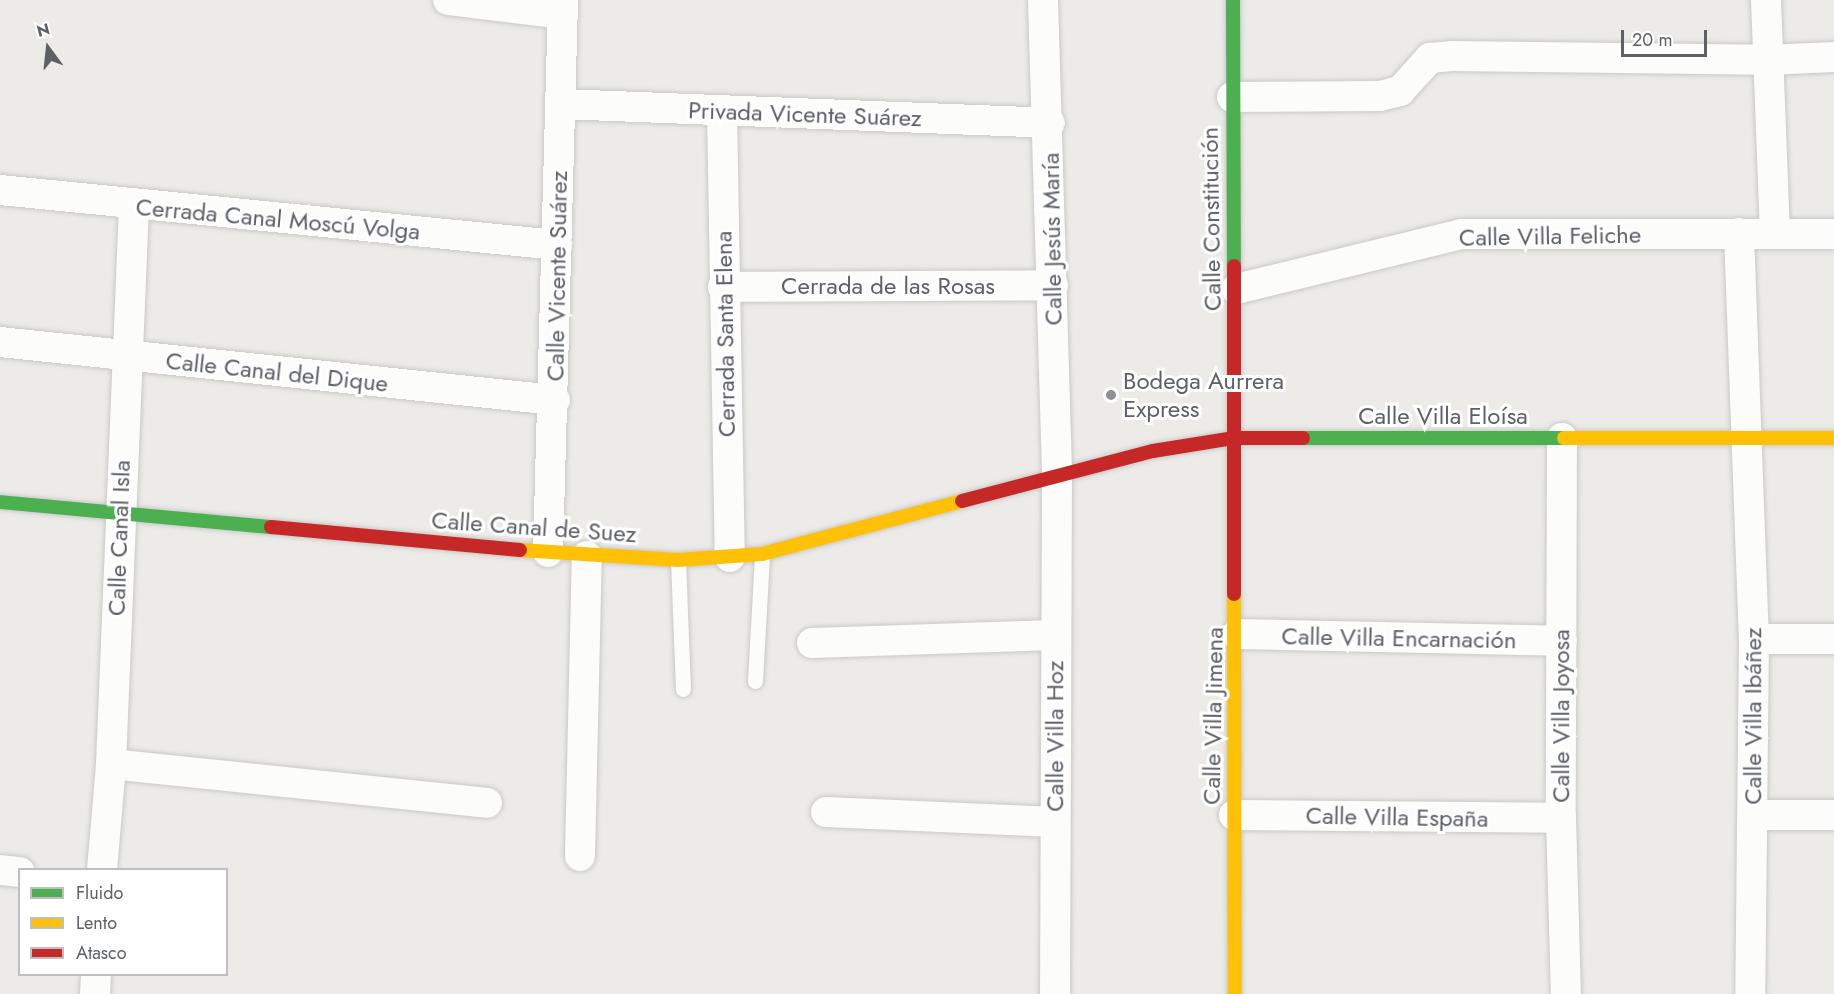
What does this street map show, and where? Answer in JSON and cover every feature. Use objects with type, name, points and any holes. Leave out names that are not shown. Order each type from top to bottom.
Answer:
[{"type":"street","points":[[448,0],[563,7]]},
{"type":"street","name":"Calle Jesús María","points":[[1043,0],[1050,123],[1057,478]]},
{"type":"street","name":"Calle Constitución","points":[[1233,0],[1232,97],[1236,289],[1233,438]]},
{"type":"street","points":[[1766,0],[1775,233]]},
{"type":"street","name":"Calle Vicente Suárez","points":[[548,552],[555,400],[563,7]]},
{"type":"street","points":[[1232,97],[1380,96],[1400,91],[1430,58],[1451,56],[1767,60],[1834,57]]},
{"type":"street","name":"Privada Vicente Suárez","points":[[560,104],[1050,123]]},
{"type":"street","name":"Cerrada Santa Elena","points":[[722,110],[723,287],[730,557]]},
{"type":"street","name":"Cerrada Canal Moscú Volga","points":[[0,190],[134,206],[557,245]]},
{"type":"street","name":"Calle Canal Isla","points":[[102,868],[111,764],[119,514],[134,206]]},
{"type":"street","name":"Calle Villa Ibáñez","points":[[1739,233],[1744,438],[1754,639],[1754,815],[1750,994]]},
{"type":"street","name":"Calle Villa Feliche","points":[[1236,289],[1461,234],[1834,234]]},
{"type":"street","name":"Cerrada de las Rosas","points":[[723,287],[1053,285]]},
{"type":"street","name":"Calle Canal del Dique","points":[[0,342],[555,400]]},
{"type":"street","name":"Calle Villa Eloísa","points":[[1057,478],[1153,451],[1233,438],[1834,438]]},
{"type":"street","name":"Calle Villa Jimena","points":[[1233,438],[1237,634],[1234,815],[1235,994]]},
{"type":"street","name":"Calle Villa Joyosa","points":[[1562,438],[1561,819],[1566,994]]},
{"type":"street","name":"Calle Canal de Suez","points":[[0,502],[587,556],[678,560],[762,554],[1057,478]]},
{"type":"street","name":"Calle Villa Hoz","points":[[1055,994],[1057,478]]},
{"type":"street","points":[[580,856],[587,556]]},
{"type":"street","points":[[812,643],[1055,634]]},
{"type":"street","name":"Calle Villa Encarnación","points":[[1237,634],[1562,641]]},
{"type":"street","points":[[1754,639],[1834,639]]},
{"type":"street","points":[[111,764],[488,803]]},
{"type":"street","points":[[826,812],[1055,822]]},
{"type":"street","name":"Calle Villa España","points":[[1234,815],[1561,819]]},
{"type":"street","points":[[1754,815],[1834,815]]},
{"type":"street","points":[[0,870],[18,872]]},
{"type":"street","points":[[95,994],[96,976]]},
{"type":"lane","points":[[755,681],[762,554]]},
{"type":"lane","points":[[678,560],[683,689]]},
{"type":"traffic: fast","points":[[1233,0],[1234,266]]},
{"type":"traffic: fast","points":[[1303,438],[1564,438]]},
{"type":"traffic: fast","points":[[0,502],[271,527]]},
{"type":"traffic: slow","points":[[1564,438],[1834,438]]},
{"type":"traffic: slow","points":[[520,550],[678,560],[762,554],[962,501]]},
{"type":"traffic: slow","points":[[1234,594],[1235,994]]},
{"type":"traffic: jam","points":[[1234,266],[1234,594]]},
{"type":"traffic: jam","points":[[962,501],[1153,451],[1233,438],[1303,438]]},
{"type":"traffic: jam","points":[[271,527],[520,550]]},
{"type":"place","name":"Bodega Aurrera Express","points":[[1111,395]]}]
